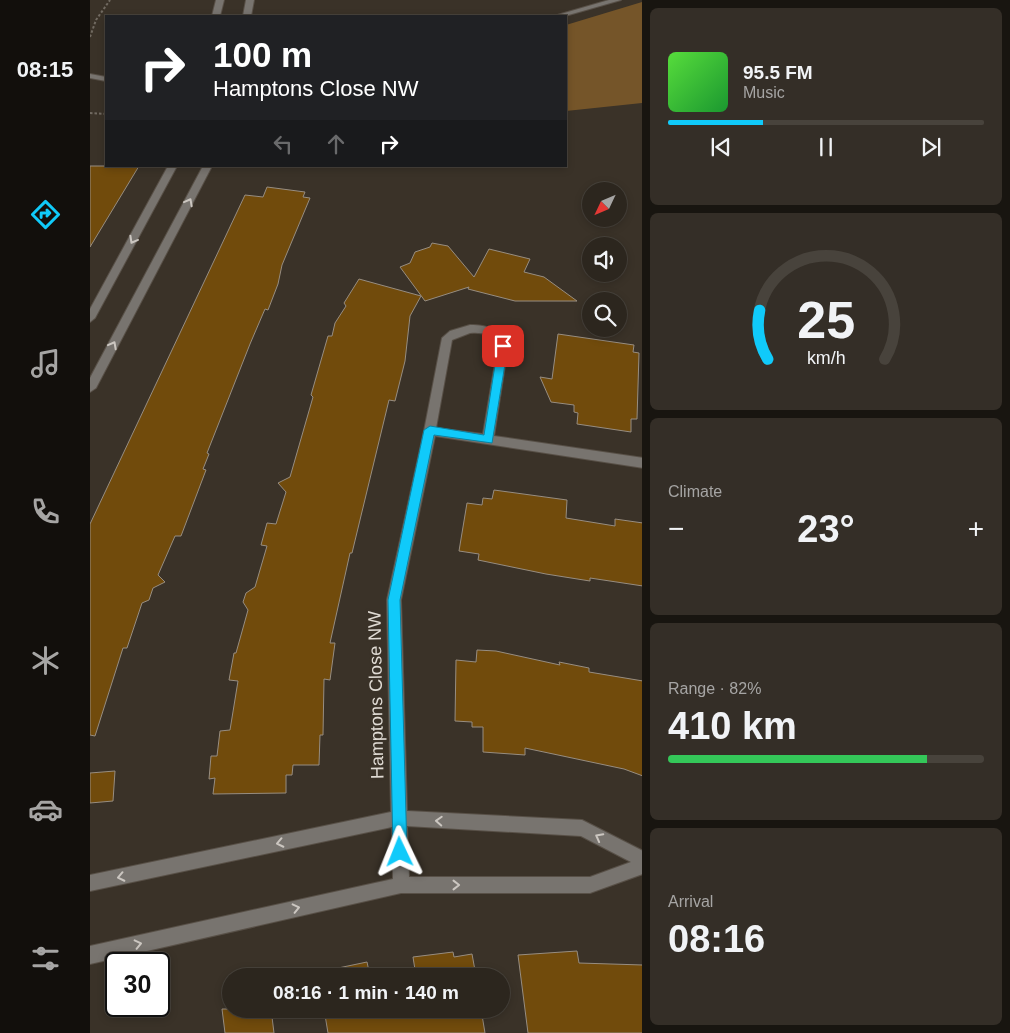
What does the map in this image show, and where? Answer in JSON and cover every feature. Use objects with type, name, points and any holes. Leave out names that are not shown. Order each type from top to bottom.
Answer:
[{"type":"street","points":[[216,15],[220,0]]},
{"type":"street","points":[[247,15],[250,0]]},
{"type":"street","points":[[589,7],[606,0]]},
{"type":"street","points":[[561,15],[617,0]]},
{"type":"street","points":[[90,76],[105,79]]},
{"type":"street","points":[[90,318],[172,167]]},
{"type":"street","points":[[91,382],[207,167]]},
{"type":"street","name":"Hamptons Close NW","points":[[401,885],[394,600],[430,430],[447,338],[465,329],[489,330],[498,336],[503,346],[488,440]]},
{"type":"street","points":[[430,430],[642,463]]},
{"type":"street","points":[[90,883],[399,818],[582,828],[642,860]]},
{"type":"street","points":[[90,955],[401,885],[590,885],[642,866]]},
{"type":"path","points":[[90,37],[96,20],[110,0]]},
{"type":"path","points":[[90,113],[105,114]]},
{"type":"shaded area","points":[[642,2],[642,103],[567,111],[567,25]]},
{"type":"building","points":[[90,166],[138,167],[90,247]]},
{"type":"building","points":[[267,187],[305,192],[303,197],[310,198],[282,265],[278,284],[268,310],[265,309],[250,344],[207,453],[209,454],[203,469],[206,470],[181,536],[175,536],[158,575],[165,582],[153,588],[149,600],[142,603],[127,648],[123,648],[95,736],[90,735],[90,524],[245,195],[263,197]]},
{"type":"building","points":[[432,243],[448,246],[474,277],[489,249],[530,259],[524,272],[544,277],[577,301],[515,301],[468,289],[469,287],[425,301],[400,267],[410,263],[415,252],[430,247]]},
{"type":"building","points":[[359,279],[421,296],[410,316],[405,361],[395,401],[389,400],[352,553],[350,553],[330,643],[335,643],[330,680],[324,679],[323,735],[320,735],[319,765],[293,765],[292,775],[286,775],[286,793],[213,794],[215,778],[209,779],[211,756],[217,756],[220,731],[230,730],[238,681],[229,680],[234,653],[236,653],[248,610],[243,602],[246,593],[255,587],[267,546],[261,545],[267,523],[276,524],[286,492],[278,483],[290,477],[328,336],[332,336],[335,323],[346,306],[344,303]]},
{"type":"building","points":[[558,334],[634,345],[633,352],[639,353],[637,419],[631,419],[631,432],[577,424],[578,413],[574,412],[574,405],[551,402],[540,377],[552,379]]},
{"type":"building","points":[[494,490],[567,500],[566,518],[615,526],[615,519],[642,523],[642,586],[590,578],[590,581],[546,574],[478,560],[479,554],[459,551],[467,503],[482,505],[483,498],[492,499]]},
{"type":"building","points":[[477,650],[496,651],[560,665],[559,662],[589,668],[589,672],[642,681],[642,776],[624,769],[525,748],[525,755],[483,752],[483,727],[472,727],[472,722],[455,721],[456,660],[476,662]]},
{"type":"building","points":[[115,771],[113,801],[90,803],[90,773]]},
{"type":"building","points":[[577,951],[579,963],[642,965],[642,1033],[528,1033],[518,955]]},
{"type":"building","points":[[453,952],[454,957],[472,954],[475,968],[415,968],[413,957]]},
{"type":"building","points":[[367,962],[368,968],[338,968]]},
{"type":"building","points":[[223,1018],[272,1018],[274,1033],[225,1033]]},
{"type":"building","points":[[326,1018],[482,1018],[485,1033],[328,1033]]},
{"type":"route","points":[[400,852],[394,600],[430,430],[488,440],[503,346]]}]
